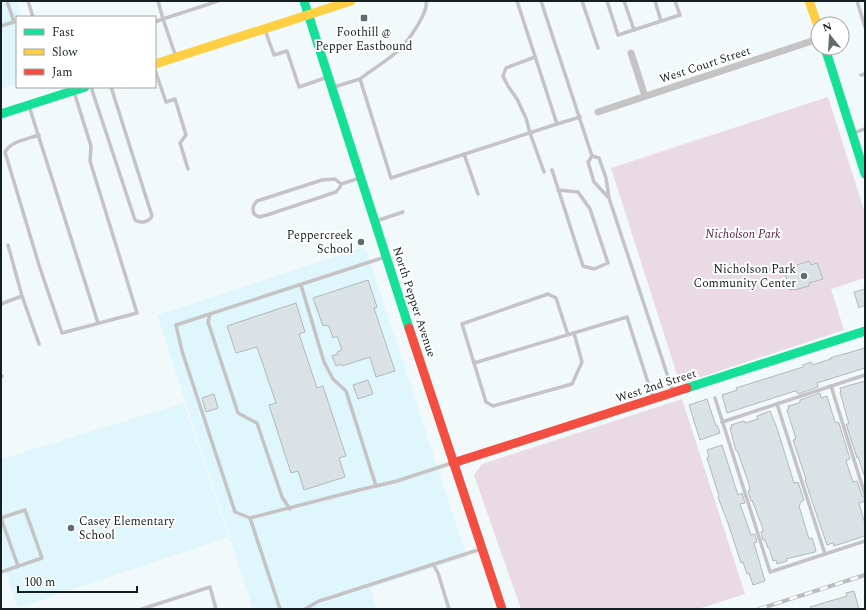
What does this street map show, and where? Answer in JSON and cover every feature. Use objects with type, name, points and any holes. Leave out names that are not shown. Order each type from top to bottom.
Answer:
[{"type":"main road","name":"North Pepper Avenue","points":[[304,1],[453,463],[502,609]]},
{"type":"main road","points":[[156,64],[351,1]]},
{"type":"main road","points":[[809,1],[814,16]]},
{"type":"main road","points":[[828,56],[865,174]]},
{"type":"main road","points":[[1,114],[59,93],[82,88]]},
{"type":"main road","name":"West 2nd Street","points":[[453,463],[865,331]]},
{"type":"street","name":"West Court Street","points":[[598,112],[810,42]]},
{"type":"street","points":[[631,53],[646,96]]},
{"type":"lane","points":[[1,26],[14,22],[7,1]]},
{"type":"lane","points":[[28,1],[33,16]]},
{"type":"lane","points":[[158,1],[176,58]]},
{"type":"lane","points":[[156,22],[218,1]]},
{"type":"lane","points":[[332,88],[360,79],[399,49],[421,20],[427,4],[426,1]]},
{"type":"lane","points":[[517,1],[557,124]]},
{"type":"lane","points":[[541,1],[592,156]]},
{"type":"lane","points":[[582,1],[598,48]]},
{"type":"lane","points":[[607,1],[618,35],[680,15],[675,1]]},
{"type":"lane","points":[[624,1],[634,30]]},
{"type":"lane","points":[[655,1],[661,21]]},
{"type":"lane","points":[[857,1],[865,27]]},
{"type":"lane","points":[[265,29],[274,56],[287,51],[300,87],[329,77]]},
{"type":"lane","points":[[535,57],[506,68],[503,76],[517,99],[526,118],[544,172]]},
{"type":"lane","points":[[156,73],[166,102],[175,100],[186,135],[180,143],[188,169]]},
{"type":"lane","points":[[360,79],[391,178],[580,117]]},
{"type":"lane","points":[[90,88],[135,220],[138,223],[144,222],[150,220],[152,216],[111,88]]},
{"type":"lane","points":[[39,135],[14,144],[4,152],[62,333],[137,313],[90,161],[91,146],[73,91]]},
{"type":"lane","points":[[29,105],[98,323]]},
{"type":"lane","points":[[852,134],[865,129]]},
{"type":"lane","points":[[464,154],[478,194]]},
{"type":"lane","points":[[592,156],[599,158],[606,178],[609,198],[673,393]]},
{"type":"lane","points":[[592,156],[588,162],[594,182],[609,198]]},
{"type":"lane","points":[[552,170],[558,190],[583,266],[594,269],[608,263],[590,209],[578,192],[558,190]]},
{"type":"lane","points":[[341,184],[335,178],[322,180],[257,201],[252,210],[254,214],[259,217],[267,215],[336,192],[340,188],[341,184],[361,178]]},
{"type":"lane","points":[[375,221],[403,212]]},
{"type":"lane","points":[[8,245],[22,296],[38,344]]},
{"type":"lane","points":[[386,256],[176,326],[182,351],[235,512],[250,518],[398,481],[453,463]]},
{"type":"lane","points":[[301,285],[324,362],[334,379],[346,391],[376,486]]},
{"type":"lane","points":[[568,335],[556,298],[548,294],[462,324],[486,402],[493,406],[572,384],[582,362],[574,333]]},
{"type":"lane","points":[[1,304],[22,296]]},
{"type":"lane","points":[[210,314],[208,322],[238,413],[257,423],[282,497],[290,508]]},
{"type":"lane","points":[[474,363],[627,317],[654,399]]},
{"type":"lane","points":[[722,422],[865,375]]},
{"type":"lane","points":[[831,386],[865,495]]},
{"type":"lane","points":[[715,398],[770,572],[865,541]]},
{"type":"lane","points":[[777,404],[825,554]]},
{"type":"lane","points":[[1,572],[42,558],[25,510],[1,518],[18,566]]},
{"type":"lane","points":[[250,518],[280,609]]},
{"type":"lane","points":[[305,609],[319,601],[482,548]]},
{"type":"lane","points":[[433,564],[438,573],[449,609]]},
{"type":"lane","points":[[142,609],[210,587],[216,609]]},
{"type":"shaded area","points":[[1,1],[16,1],[21,16],[16,16],[16,83],[1,89]]},
{"type":"shaded area","points":[[365,247],[467,557],[370,588],[377,609],[253,609],[157,315]]},
{"type":"shaded area","points":[[184,403],[228,537],[18,608],[1,558],[1,459]]},
{"type":"green space","name":"Nicholson Park","points":[[828,97],[865,213],[865,278],[831,289],[844,330],[680,384],[611,168]]},
{"type":"green space","points":[[682,399],[745,594],[698,609],[521,609],[474,475],[482,464]]},
{"type":"building","name":"Nicholson Park Community Center","points":[[809,261],[811,265],[817,263],[823,279],[809,283],[809,286],[790,290],[785,273],[788,272],[788,270],[797,267],[797,265]]},
{"type":"building","points":[[368,280],[377,307],[374,308],[395,371],[376,377],[370,357],[342,366],[341,364],[336,366],[332,356],[338,354],[337,352],[342,350],[337,336],[333,338],[329,326],[323,326],[313,298]]},
{"type":"building","points":[[865,289],[865,305],[859,308],[854,292]]},
{"type":"building","points":[[296,303],[305,332],[299,334],[317,388],[323,386],[346,456],[339,458],[345,477],[304,490],[298,471],[291,473],[269,405],[276,403],[257,347],[236,353],[227,326]]},
{"type":"building","points":[[865,348],[865,368],[817,383],[818,387],[798,394],[795,391],[727,413],[722,395],[737,390],[736,388],[803,367],[803,365],[811,362],[812,365]]},
{"type":"building","points":[[368,380],[373,394],[358,399],[353,385]]},
{"type":"building","points":[[865,381],[864,475],[846,424],[849,424],[840,388]]},
{"type":"building","points":[[820,393],[821,398],[827,396],[835,422],[839,423],[850,459],[846,461],[853,482],[857,481],[862,496],[865,498],[865,501],[859,503],[865,524],[865,536],[834,546],[833,543],[827,545],[793,440],[796,439],[787,410],[789,409],[788,406],[799,403],[800,400]]},
{"type":"building","points":[[214,394],[218,408],[206,412],[202,398]]},
{"type":"building","points":[[707,399],[716,426],[717,425],[720,433],[700,440],[689,405]]},
{"type":"building","points":[[770,411],[777,428],[794,483],[798,482],[804,500],[799,506],[809,539],[812,538],[816,550],[815,552],[786,559],[787,561],[777,564],[776,560],[773,561],[769,548],[765,540],[763,540],[761,532],[763,529],[752,500],[751,501],[748,491],[750,491],[749,484],[737,450],[736,451],[730,428],[732,428],[731,425],[758,419],[757,416]]},
{"type":"building","points":[[722,445],[738,495],[742,493],[745,503],[740,504],[751,535],[755,534],[757,542],[754,543],[765,581],[753,585],[743,562],[741,563],[718,497],[719,496],[707,458],[709,457],[707,450]]},
{"type":"building","points":[[854,591],[859,609],[811,609],[810,607],[847,596],[846,593]]},
{"type":"railway","points":[[759,609],[865,575]]},
{"type":"traffic: fast","points":[[304,1],[409,328]]},
{"type":"traffic: fast","points":[[828,56],[865,174]]},
{"type":"traffic: fast","points":[[1,114],[82,88]]},
{"type":"traffic: fast","points":[[687,388],[865,331]]},
{"type":"traffic: slow","points":[[156,64],[351,1]]},
{"type":"traffic: slow","points":[[809,1],[814,16]]},
{"type":"traffic: jam","points":[[409,328],[502,609]]},
{"type":"traffic: jam","points":[[453,463],[687,388]]},
{"type":"place","name":"Foothill @ Pepper Eastbound","points":[[364,18]]},
{"type":"place","name":"Peppercreek School","points":[[361,242]]},
{"type":"place","name":"Nicholson Park Community Center","points":[[804,276]]},
{"type":"place","name":"Casey Elementary School","points":[[71,528]]}]
